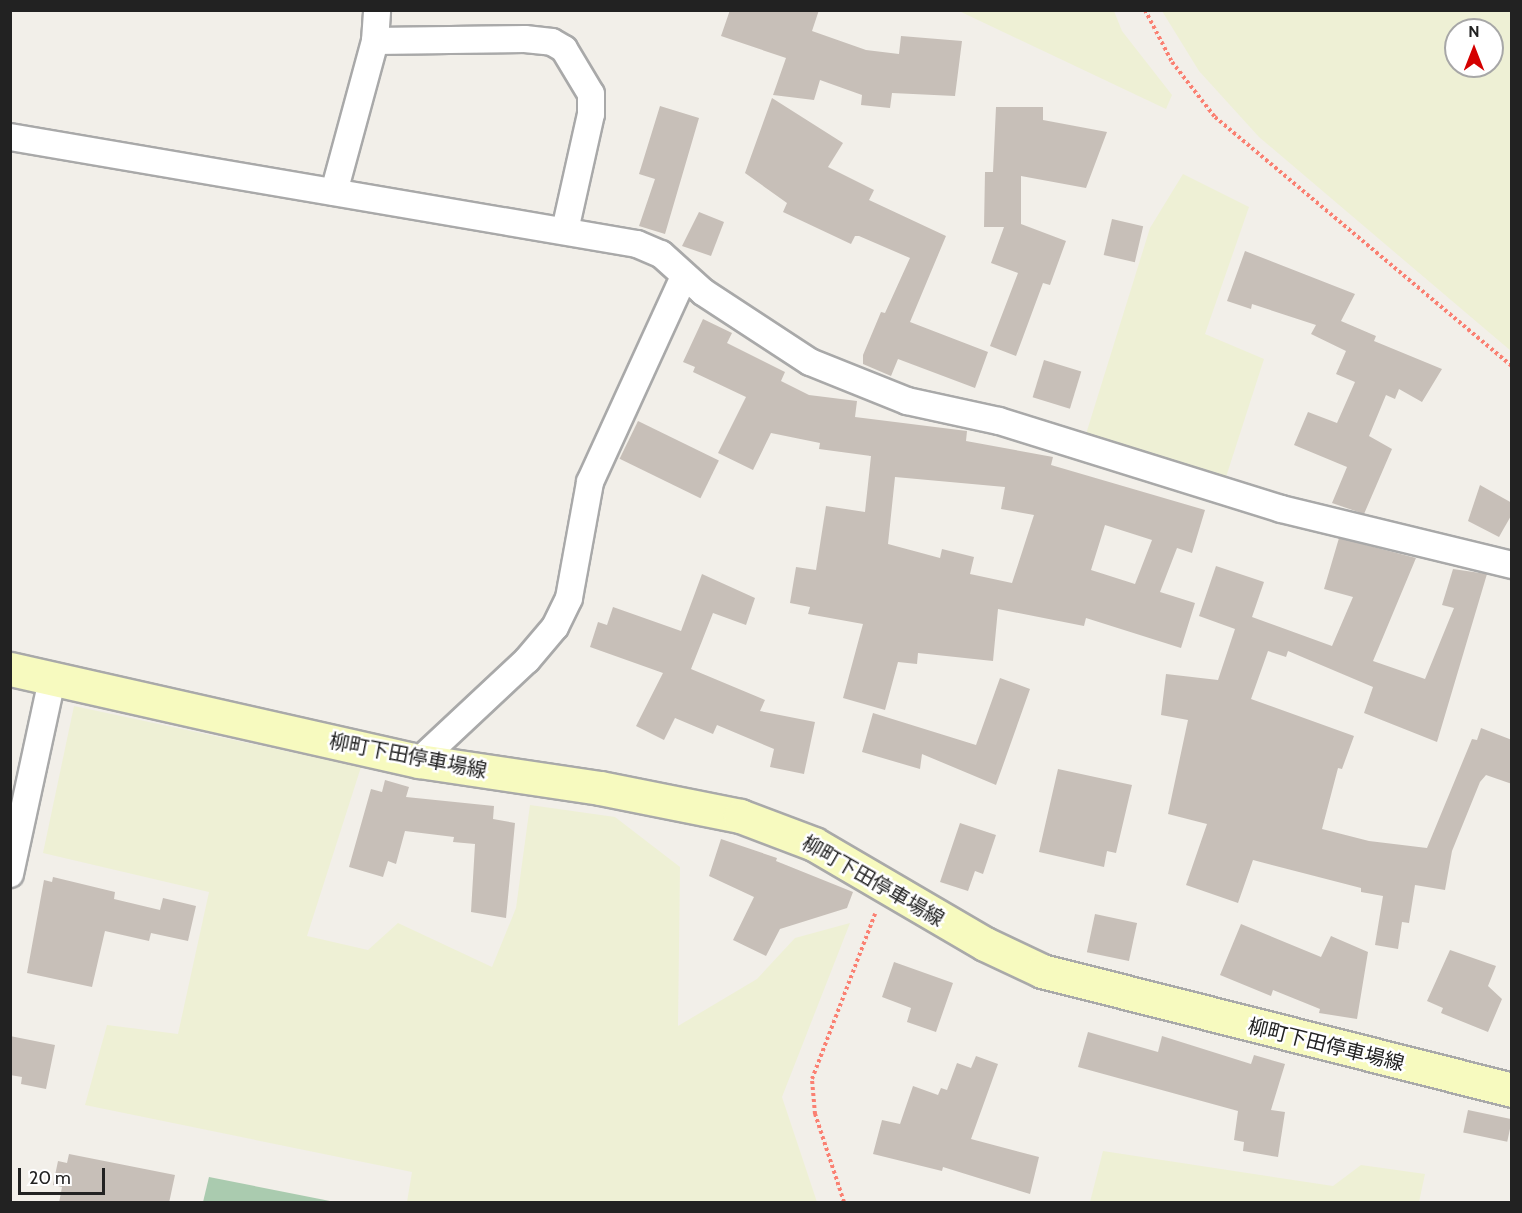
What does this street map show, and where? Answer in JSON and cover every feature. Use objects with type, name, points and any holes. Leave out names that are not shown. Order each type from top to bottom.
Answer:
[{"type":"main road","name":"柳町下田停車場線","points":[[10,669],[419,761],[600,788],[740,816],[814,844],[885,888],[1042,971],[1512,1090]]},
{"type":"street","points":[[334,192],[375,41],[378,10]]},
{"type":"street","points":[[375,41],[514,39],[552,42],[564,49],[591,94],[591,114],[565,230]]},
{"type":"street","points":[[10,137],[637,244],[661,254],[684,277],[810,362],[907,401],[999,421],[1281,508],[1512,565]]},
{"type":"street","points":[[419,761],[527,660],[555,627],[569,598],[590,482],[684,277]]},
{"type":"street","points":[[10,874],[52,679]]},
{"type":"path","points":[[1145,10],[1173,62],[1215,117],[1512,366]]},
{"type":"path","points":[[844,1203],[816,1114],[812,1079],[885,888]]},
{"type":"green space","points":[[959,11],[1114,11],[1122,31],[1172,95],[1166,109]]},
{"type":"green space","points":[[1162,11],[1511,11],[1511,351],[1259,137],[1199,71]]},
{"type":"green space","points":[[1183,174],[1249,207],[1205,334],[1264,359],[1226,477],[1086,434],[1150,228]]},
{"type":"green space","points":[[74,706],[361,767],[307,936],[368,950],[398,923],[492,967],[516,908],[530,805],[615,817],[680,867],[678,1026],[757,979],[795,938],[850,923],[782,1097],[817,1202],[407,1202],[412,1172],[85,1105],[107,1025],[178,1034],[209,892],[43,853]]},
{"type":"green space","points":[[1103,1151],[1333,1186],[1361,1165],[1425,1174],[1419,1202],[1090,1202]]},
{"type":"green space","points":[[209,1177],[335,1202],[203,1202]]},
{"type":"building","points":[[730,10],[819,10],[812,31],[866,50],[899,54],[901,36],[962,41],[955,96],[892,93],[890,108],[861,105],[862,95],[820,80],[814,100],[773,95],[786,58],[721,36]]},
{"type":"building","points":[[772,98],[843,143],[828,167],[874,190],[869,200],[946,236],[910,322],[988,352],[975,388],[898,359],[891,376],[863,364],[863,355],[881,312],[885,313],[910,258],[859,236],[855,236],[851,244],[783,212],[787,203],[745,173]]},
{"type":"building","points":[[660,106],[699,118],[665,234],[639,226],[655,179],[639,174]]},
{"type":"building","points":[[996,107],[1043,107],[1043,120],[1107,132],[1086,188],[1021,176],[1021,224],[1066,241],[1050,285],[1043,283],[1016,356],[990,346],[1018,273],[991,263],[1004,227],[984,227],[985,172],[993,172]]},
{"type":"building","points":[[699,212],[724,222],[711,256],[682,246]]},
{"type":"building","points":[[1112,219],[1143,226],[1135,262],[1104,255]]},
{"type":"building","points":[[1245,251],[1355,294],[1341,321],[1376,336],[1374,341],[1442,369],[1422,402],[1399,389],[1395,399],[1386,395],[1369,436],[1392,449],[1364,514],[1332,503],[1347,467],[1294,445],[1308,412],[1337,423],[1355,382],[1336,374],[1346,351],[1311,334],[1316,325],[1252,304],[1251,309],[1227,301]]},
{"type":"building","points":[[703,319],[732,333],[727,343],[785,372],[781,381],[809,395],[857,401],[855,417],[967,431],[966,441],[1053,457],[1051,465],[1205,510],[1192,553],[1177,548],[1160,592],[1195,603],[1181,648],[1086,618],[1084,626],[998,609],[993,661],[918,653],[917,664],[898,662],[885,710],[843,698],[863,624],[808,614],[810,607],[790,603],[796,567],[816,570],[826,506],[865,512],[871,456],[819,449],[820,443],[771,433],[753,470],[718,453],[746,397],[693,372],[695,367],[683,362]],"holes":[[[895,477],[1005,487],[1001,509],[1034,515],[1012,583],[970,574],[974,557],[942,549],[940,558],[888,544]],[[1105,525],[1152,540],[1135,584],[1091,570]]]},
{"type":"building","points":[[1044,360],[1081,371],[1070,409],[1033,397]]},
{"type":"building","points":[[638,421],[719,460],[700,498],[620,459]]},
{"type":"building","points":[[1480,485],[1512,503],[1512,514],[1499,537],[1468,521]]},
{"type":"building","points":[[1339,538],[1416,558],[1373,661],[1425,679],[1454,608],[1442,605],[1453,569],[1487,574],[1437,742],[1364,713],[1373,687],[1288,651],[1286,657],[1268,651],[1251,699],[1354,736],[1342,769],[1338,768],[1322,829],[1369,841],[1427,848],[1472,739],[1477,740],[1481,728],[1512,740],[1512,784],[1486,775],[1480,782],[1452,851],[1445,890],[1415,885],[1409,923],[1402,922],[1398,949],[1375,945],[1383,896],[1361,892],[1361,888],[1253,860],[1238,903],[1186,885],[1207,824],[1168,814],[1188,720],[1161,715],[1166,674],[1218,680],[1235,629],[1199,616],[1216,566],[1264,582],[1252,617],[1332,646],[1353,597],[1324,589]]},
{"type":"building","points":[[702,574],[755,598],[746,625],[713,613],[691,669],[765,700],[760,711],[815,722],[804,774],[770,767],[774,749],[717,725],[713,734],[675,718],[664,740],[636,726],[663,673],[590,647],[598,622],[607,625],[613,607],[681,631]]},
{"type":"building","points":[[1000,678],[1030,689],[996,785],[922,754],[920,769],[862,752],[873,713],[976,745]]},
{"type":"building","points":[[1058,769],[1132,785],[1116,853],[1107,851],[1104,867],[1039,852]]},
{"type":"building","points":[[385,780],[409,787],[406,797],[494,806],[493,819],[515,823],[506,918],[471,912],[475,844],[453,842],[454,837],[405,831],[396,864],[388,861],[383,877],[349,867],[371,789],[382,792]]},
{"type":"building","points":[[960,823],[996,835],[983,874],[975,871],[968,891],[940,882]]},
{"type":"building","points":[[721,839],[777,858],[776,861],[853,892],[847,908],[780,929],[766,956],[733,940],[754,897],[709,876]]},
{"type":"building","points":[[53,877],[115,892],[114,899],[160,910],[163,898],[196,906],[188,941],[151,933],[149,941],[105,931],[92,987],[27,973],[44,880],[52,882]]},
{"type":"building","points":[[1095,914],[1137,923],[1129,961],[1087,952]]},
{"type":"building","points":[[1241,924],[1321,957],[1331,936],[1368,952],[1357,1019],[1319,1013],[1320,1009],[1273,990],[1271,996],[1220,975]]},
{"type":"building","points":[[1450,950],[1496,966],[1488,986],[1502,999],[1488,1032],[1441,1013],[1443,1008],[1427,1001]]},
{"type":"building","points":[[894,962],[953,983],[936,1032],[907,1022],[911,1008],[882,997]]},
{"type":"building","points":[[1088,1032],[1158,1052],[1162,1036],[1251,1064],[1254,1055],[1285,1064],[1271,1110],[1285,1112],[1278,1157],[1243,1151],[1244,1142],[1234,1140],[1238,1111],[1078,1067]]},
{"type":"building","points":[[10,1036],[55,1045],[46,1089],[21,1084],[22,1077],[10,1075]]},
{"type":"building","points":[[976,1056],[998,1064],[971,1139],[1039,1157],[1030,1194],[943,1167],[942,1171],[873,1154],[882,1120],[900,1124],[913,1086],[938,1095],[941,1088],[947,1090],[957,1063],[971,1068]]},
{"type":"building","points":[[1468,1110],[1512,1119],[1507,1142],[1463,1132]]},
{"type":"building","points":[[69,1154],[175,1175],[169,1203],[59,1203],[62,1187],[53,1185],[58,1161],[67,1163]]}]
